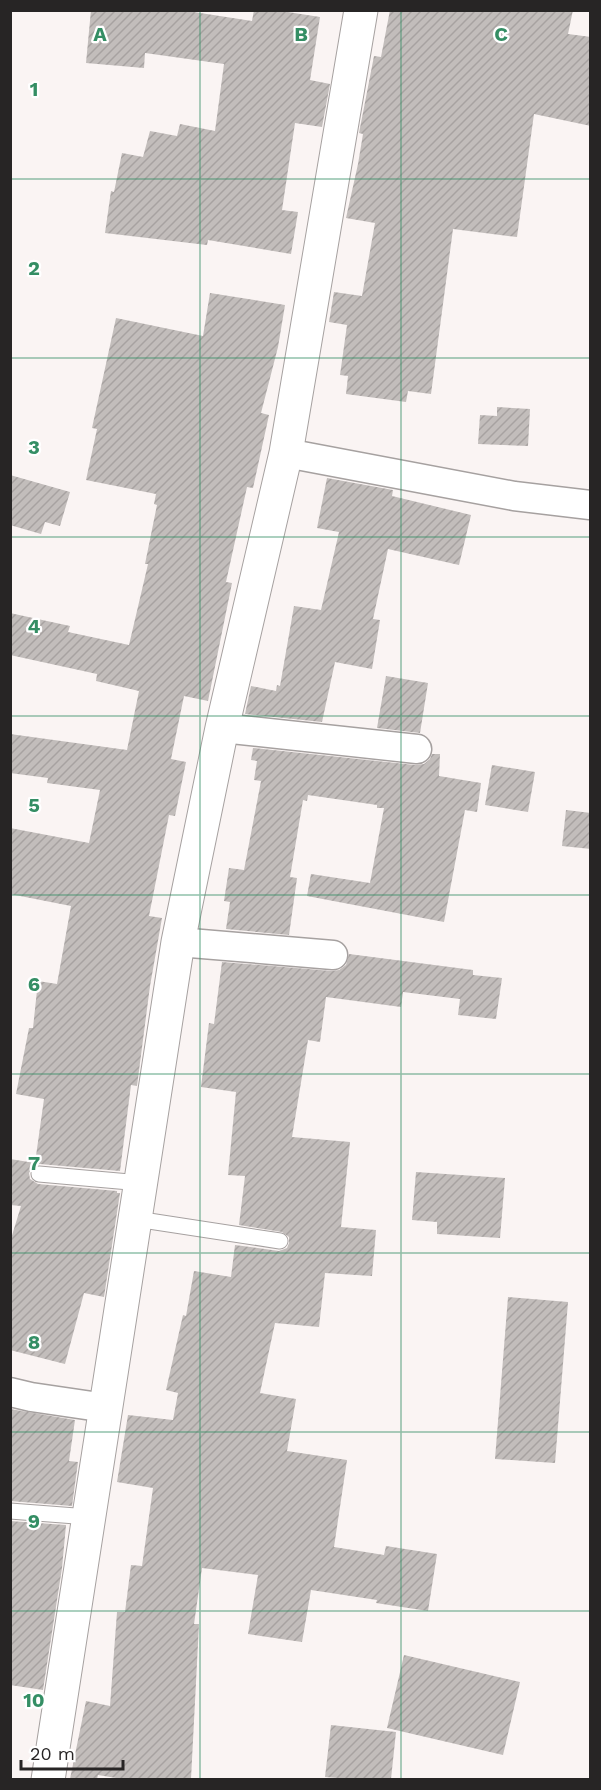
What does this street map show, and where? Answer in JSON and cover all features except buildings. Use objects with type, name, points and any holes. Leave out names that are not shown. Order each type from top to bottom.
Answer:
[{"type":"street","points":[[48,1779],[178,942],[222,728],[286,453],[361,10]]},
{"type":"street","points":[[286,453],[514,496],[591,505]]},
{"type":"street","points":[[222,728],[417,749]]},
{"type":"street","points":[[178,942],[333,955]]},
{"type":"street","points":[[10,1392],[106,1408]]},
{"type":"lane","points":[[39,1174],[141,1183]]},
{"type":"lane","points":[[135,1219],[280,1241]]},
{"type":"lane","points":[[10,1511],[89,1518]]}]
